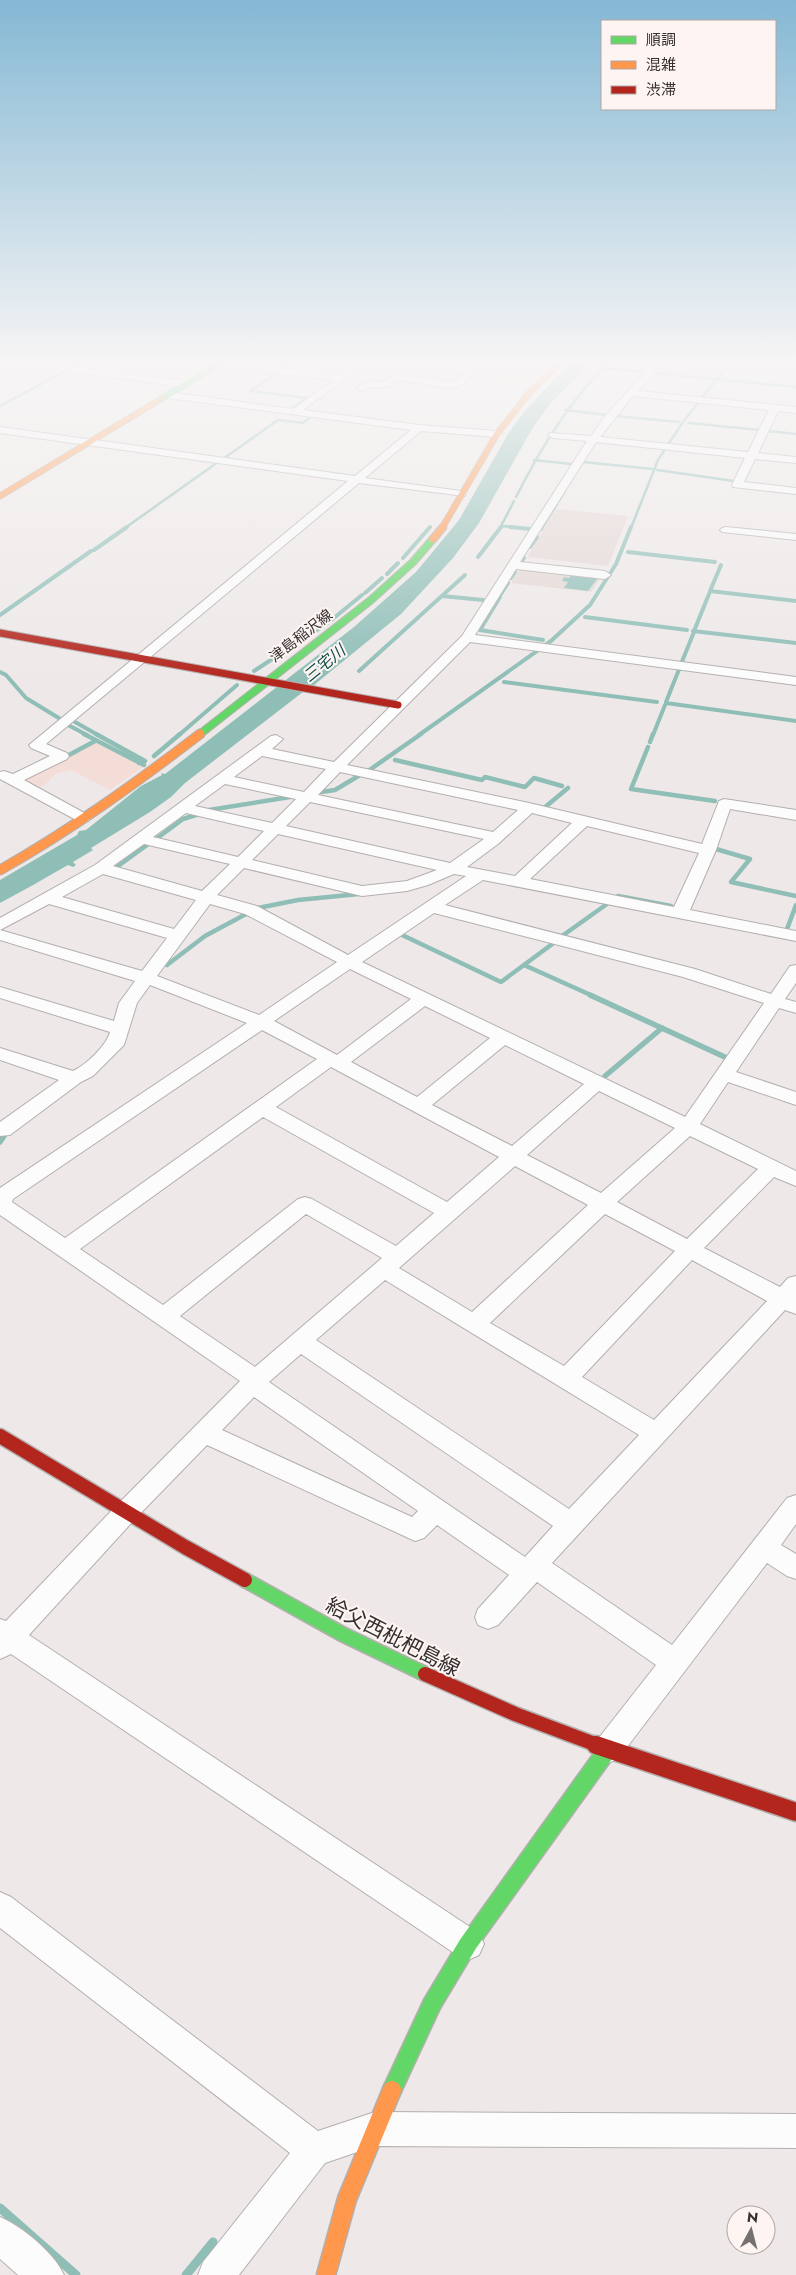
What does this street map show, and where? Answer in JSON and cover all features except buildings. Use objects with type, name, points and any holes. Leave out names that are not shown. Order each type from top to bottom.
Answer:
[{"type":"main road","points":[[0,496],[43,470]]},
{"type":"main road","name":"津島稲沢線","points":[[0,870],[83,818],[164,761],[270,682],[371,600],[413,562],[443,527],[475,470]]},
{"type":"main road","points":[[0,633],[398,705]]},
{"type":"main road","name":"給父西枇杷島線","points":[[0,1436],[126,1512],[342,1634],[478,1700],[608,1749],[796,1812]]},
{"type":"main road","points":[[326,2275],[346,2199],[432,2004],[468,1944],[608,1749]]},
{"type":"street","points":[[285,470],[461,494]]},
{"type":"street","points":[[6,776],[62,756],[36,745],[368,470]]},
{"type":"street","points":[[0,1129],[3,1130],[74,1078],[86,1072],[110,1050],[117,1041],[128,1003],[206,897],[467,638],[574,470]]},
{"type":"street","points":[[745,470],[737,484],[796,491]]},
{"type":"street","points":[[726,530],[796,537]]},
{"type":"street","points":[[513,565],[605,575]]},
{"type":"street","points":[[467,638],[796,680]]},
{"type":"street","points":[[0,925],[101,868],[143,839],[276,738]]},
{"type":"street","points":[[260,751],[529,808],[708,850]]},
{"type":"street","points":[[6,776],[83,818]]},
{"type":"street","points":[[223,779],[496,837]]},
{"type":"street","points":[[680,913],[708,850],[724,804],[796,815]]},
{"type":"street","points":[[184,808],[453,869],[796,936]]},
{"type":"street","points":[[143,839],[240,864],[362,891],[395,888],[422,882],[453,869],[496,837],[529,808]]},
{"type":"street","points":[[518,882],[583,821]]},
{"type":"street","points":[[101,868],[251,910],[349,962],[796,1179]]},
{"type":"street","points":[[480,874],[4,1195],[1,1205],[163,1316],[436,1510],[675,1662]]},
{"type":"street","points":[[47,898],[177,935]]},
{"type":"street","points":[[432,907],[689,973],[796,1008]]},
{"type":"street","points":[[0,935],[147,978],[261,1022],[689,1250],[792,1297],[571,1524],[488,1617]]},
{"type":"street","points":[[474,1324],[602,1204],[688,1127],[726,1075],[796,970]]},
{"type":"street","points":[[0,992],[120,1028]]},
{"type":"street","points":[[65,1248],[262,1108],[334,1061],[424,998]]},
{"type":"street","points":[[418,1106],[503,1037]]},
{"type":"street","points":[[0,1054],[74,1078]]},
{"type":"street","points":[[726,1075],[796,1099]]},
{"type":"street","points":[[468,1944],[3,1639],[254,1381],[597,1083]]},
{"type":"street","points":[[262,1108],[449,1212]]},
{"type":"street","points":[[566,1379],[689,1250],[772,1167]]},
{"type":"street","points":[[163,1316],[305,1204],[474,1324],[657,1434]]},
{"type":"street","points":[[300,1341],[571,1524]]},
{"type":"street","points":[[204,1432],[416,1530],[436,1510]]},
{"type":"street","points":[[608,1749],[796,1504]]},
{"type":"street","points":[[763,1547],[796,1568]]},
{"type":"street","points":[[0,1908],[314,2150]]},
{"type":"street","points":[[216,2275],[314,2150],[375,2130],[796,2131]]},
{"type":"street","points":[[0,2235],[46,2275]]},
{"type":"shaded area","points":[[556,509],[628,516],[608,566],[527,557]]},
{"type":"shaded area","points":[[521,567],[602,576],[591,592],[511,583]]},
{"type":"shaded area","points":[[96,742],[143,767],[110,790],[71,770],[55,774],[44,786],[39,787],[22,780]]},
{"type":"water","name":"三宅川","points":[[487,470],[509,470],[479,523],[453,558],[401,614],[314,685],[185,783],[171,797],[91,848],[93,850],[73,862],[76,865],[73,867],[68,865],[0,903],[0,880],[77,835],[79,831],[86,830],[141,786],[162,775],[161,773],[165,774],[354,627],[416,572],[459,520]]},
{"type":"water","points":[[571,575],[598,578],[588,591],[564,588],[568,582],[562,581],[564,577],[569,578]]},
{"type":"waterway","points":[[125,528],[206,470]]},
{"type":"waterway","points":[[516,497],[530,470]]},
{"type":"waterway","points":[[631,528],[654,470]]},
{"type":"waterway","points":[[658,470],[734,481]]},
{"type":"waterway","points":[[558,502],[565,491]]},
{"type":"waterway","points":[[500,528],[514,501]]},
{"type":"waterway","points":[[542,528],[557,504]]},
{"type":"waterway","points":[[502,526],[522,528]]},
{"type":"waterway","points":[[94,550],[127,527]]},
{"type":"waterway","points":[[403,558],[430,527]]},
{"type":"waterway","points":[[478,557],[501,527]]},
{"type":"waterway","points":[[510,527],[531,529]]},
{"type":"waterway","points":[[419,735],[551,641],[590,605],[616,564],[631,527]]},
{"type":"waterway","points":[[530,547],[537,537]]},
{"type":"waterway","points":[[0,615],[91,551]]},
{"type":"waterway","points":[[628,552],[715,562]]},
{"type":"waterway","points":[[520,564],[524,558]]},
{"type":"waterway","points":[[387,574],[398,563]]},
{"type":"waterway","points":[[721,565],[710,591],[796,601]]},
{"type":"waterway","points":[[511,578],[515,572]]},
{"type":"waterway","points":[[359,671],[465,575]]},
{"type":"waterway","points":[[365,593],[382,578]]},
{"type":"waterway","points":[[501,594],[508,583]]},
{"type":"waterway","points":[[694,631],[709,594]]},
{"type":"waterway","points":[[254,671],[329,622],[362,595]]},
{"type":"waterway","points":[[442,596],[483,600]]},
{"type":"waterway","points":[[500,597],[480,630],[543,640]]},
{"type":"waterway","points":[[585,617],[687,630]]},
{"type":"waterway","points":[[693,631],[796,643]]},
{"type":"waterway","points":[[681,664],[694,632]]},
{"type":"waterway","points":[[666,702],[680,667]]},
{"type":"waterway","points":[[0,672],[6,675],[26,698],[62,720]]},
{"type":"waterway","points":[[504,682],[657,702]]},
{"type":"waterway","points":[[179,735],[237,685]]},
{"type":"waterway","points":[[666,703],[796,721]]},
{"type":"waterway","points":[[653,735],[665,705]]},
{"type":"waterway","points":[[75,722],[98,735]]},
{"type":"waterway","points":[[68,725],[87,735]]},
{"type":"waterway","points":[[84,734],[140,763]]},
{"type":"waterway","points":[[96,734],[145,761],[140,763]]},
{"type":"waterway","points":[[154,756],[180,734]]},
{"type":"waterway","points":[[368,771],[421,734]]},
{"type":"waterway","points":[[650,742],[653,734]]},
{"type":"waterway","points":[[69,755],[95,741]]},
{"type":"waterway","points":[[648,747],[631,789],[715,801]]},
{"type":"waterway","points":[[395,760],[482,780],[485,777],[525,787],[534,778],[562,786]]},
{"type":"waterway","points":[[140,763],[144,765]]},
{"type":"waterway","points":[[321,792],[335,790],[360,775]]},
{"type":"waterway","points":[[548,809],[544,808],[568,788]]},
{"type":"waterway","points":[[209,810],[290,797]]},
{"type":"waterway","points":[[156,839],[183,819],[196,815]]},
{"type":"waterway","points":[[114,869],[147,845]]},
{"type":"waterway","points":[[716,849],[750,859],[731,882],[796,896]]},
{"type":"waterway","points":[[258,908],[298,900],[359,894]]},
{"type":"waterway","points":[[618,896],[671,906]]},
{"type":"waterway","points":[[562,936],[607,904]]},
{"type":"waterway","points":[[787,929],[796,905]]},
{"type":"waterway","points":[[167,965],[205,936],[248,913]]},
{"type":"waterway","points":[[396,937],[400,934],[501,982],[555,942]]},
{"type":"waterway","points":[[524,965],[593,996]]},
{"type":"waterway","points":[[590,995],[662,1028]]},
{"type":"waterway","points":[[605,1076],[662,1028]]},
{"type":"waterway","points":[[662,1028],[727,1058]]},
{"type":"waterway","points":[[0,1142],[4,1136]]},
{"type":"waterway","points":[[0,2208],[76,2275]]},
{"type":"waterway","points":[[186,2275],[213,2242]]},
{"type":"traffic: fast","points":[[200,734],[371,600],[413,562],[433,539]]},
{"type":"traffic: fast","points":[[245,1580],[342,1634],[425,1674]]},
{"type":"traffic: fast","points":[[392,2090],[432,2004],[468,1944],[608,1749]]},
{"type":"traffic: slow","points":[[0,496],[43,470]]},
{"type":"traffic: slow","points":[[433,539],[443,527],[476,470]]},
{"type":"traffic: slow","points":[[0,870],[52,840],[103,806],[200,734]]},
{"type":"traffic: slow","points":[[326,2275],[347,2199],[392,2090]]},
{"type":"traffic: jam","points":[[0,633],[398,705]]},
{"type":"traffic: jam","points":[[0,1436],[185,1547],[245,1580]]},
{"type":"traffic: jam","points":[[425,1674],[470,1695],[561,1732],[796,1812]]}]
